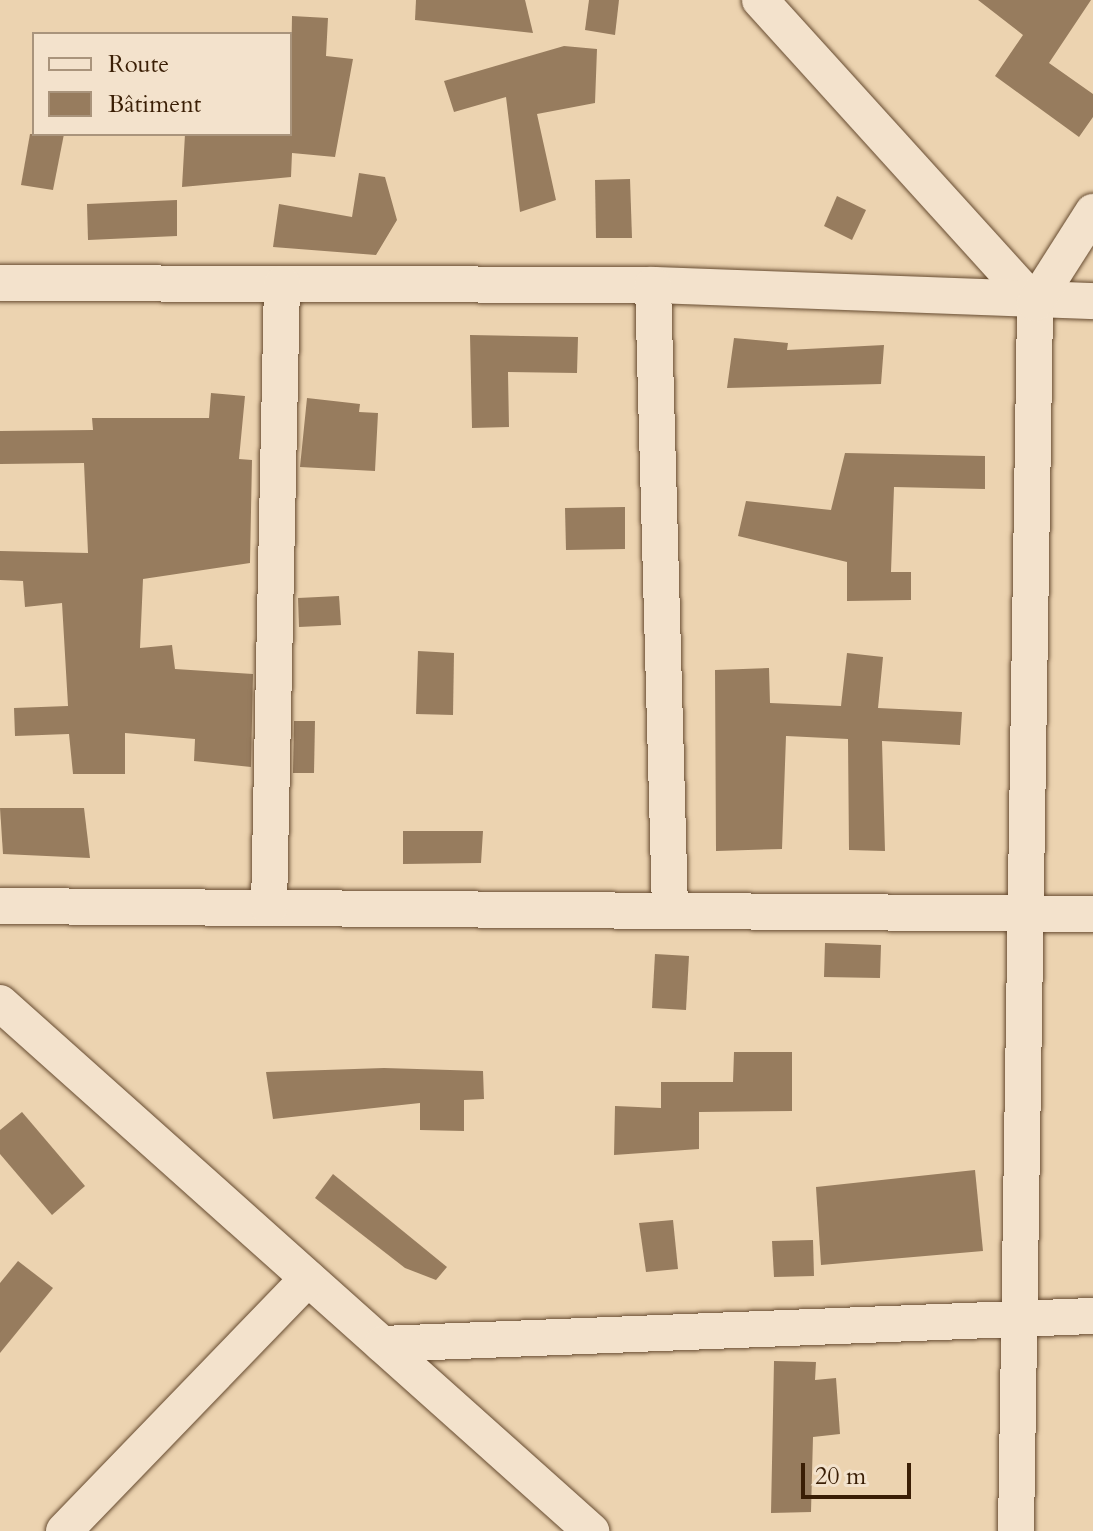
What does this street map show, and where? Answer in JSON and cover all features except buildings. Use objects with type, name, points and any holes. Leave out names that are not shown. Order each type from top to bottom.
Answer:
[{"type":"street","points":[[760,0],[1035,303]]},
{"type":"street","points":[[1016,1531],[1035,303],[1093,212]]},
{"type":"street","points":[[0,283],[653,285],[1035,303],[1093,301]]},
{"type":"street","points":[[269,908],[282,284]]},
{"type":"street","points":[[653,285],[670,911]]},
{"type":"street","points":[[0,906],[1093,914]]},
{"type":"street","points":[[0,1003],[591,1531]]},
{"type":"street","points":[[64,1531],[308,1278]]},
{"type":"street","points":[[382,1344],[1019,1316],[1093,1316]]}]
